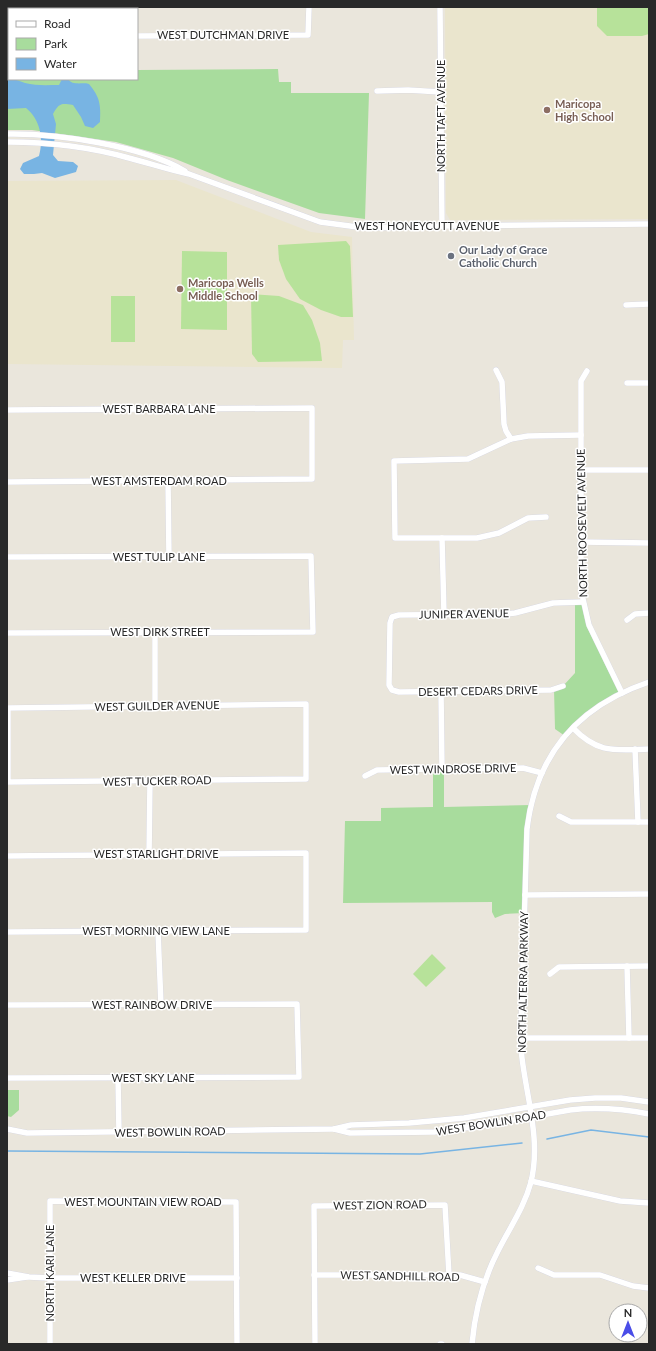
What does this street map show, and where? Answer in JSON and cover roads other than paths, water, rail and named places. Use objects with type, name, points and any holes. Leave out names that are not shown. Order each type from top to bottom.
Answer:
[{"type":"street","name":"WEST DUTCHMAN DRIVE","points":[[138,36],[308,35],[309,7]]},
{"type":"street","name":"NORTH TAFT AVENUE","points":[[440,7],[442,226]]},
{"type":"street","points":[[377,91],[408,90],[440,92]]},
{"type":"street","name":"WEST HONEYCUTT AVENUE","points":[[7,134],[35,135],[88,141],[130,150],[171,163],[189,174]]},
{"type":"street","name":"WEST HONEYCUTT AVENUE","points":[[7,142],[62,145],[128,157],[169,170],[189,174],[320,222],[365,228],[649,224]]},
{"type":"street","points":[[626,305],[649,304]]},
{"type":"street","points":[[496,370],[502,382],[504,424],[511,439]]},
{"type":"street","name":"NORTH ROOSEVELT AVENUE","points":[[587,371],[581,382],[581,542],[583,602],[590,625],[622,693]]},
{"type":"street","points":[[627,383],[649,383]]},
{"type":"street","name":"WEST BARBARA LANE","points":[[7,410],[312,408],[312,479]]},
{"type":"street","points":[[546,517],[528,518],[499,533],[477,538],[395,538],[394,461],[468,459],[511,439],[528,436],[581,435]]},
{"type":"street","points":[[581,470],[649,470]]},
{"type":"street","name":"WEST AMSTERDAM ROAD","points":[[7,482],[312,479]]},
{"type":"street","points":[[168,481],[169,557]]},
{"type":"street","points":[[442,538],[444,614]]},
{"type":"street","points":[[581,542],[649,543]]},
{"type":"street","name":"WEST TULIP LANE","points":[[7,557],[311,556],[313,632]]},
{"type":"street","name":"JUNIPER AVENUE","points":[[392,690],[390,685],[390,623],[392,617],[399,614],[506,614],[553,603],[583,602]]},
{"type":"street","points":[[627,620],[635,614],[649,613]]},
{"type":"street","points":[[155,632],[155,706]]},
{"type":"street","name":"WEST DIRK STREET","points":[[7,633],[313,632]]},
{"type":"street","name":"NORTH ALTERRA PARKWAY","points":[[472,1344],[476,1315],[485,1282],[498,1251],[521,1209],[531,1181],[535,1159],[534,1135],[522,1056],[525,895],[529,816],[531,804],[542,773],[549,759],[573,728],[604,702],[649,682]]},
{"type":"street","name":"DESERT CEDARS DRIVE","points":[[392,690],[399,692],[551,690],[563,686]]},
{"type":"street","points":[[441,692],[442,769]]},
{"type":"street","name":"WEST GUILDER AVENUE","points":[[8,708],[306,704],[306,779]]},
{"type":"street","points":[[8,708],[8,745]]},
{"type":"street","points":[[573,728],[581,736],[597,746],[610,750],[649,749]]},
{"type":"street","name":"WEST TUCKER ROAD","points":[[8,745],[8,782],[306,779]]},
{"type":"street","points":[[635,749],[638,822]]},
{"type":"street","name":"WEST WINDROSE DRIVE","points":[[365,776],[377,770],[523,768],[542,773]]},
{"type":"street","points":[[149,854],[150,781]]},
{"type":"street","points":[[559,816],[572,822],[649,822]]},
{"type":"street","name":"WEST STARLIGHT DRIVE","points":[[7,856],[306,853],[306,930]]},
{"type":"street","points":[[525,895],[649,894]]},
{"type":"street","name":"WEST MORNING VIEW LANE","points":[[7,932],[306,930]]},
{"type":"street","points":[[158,931],[161,1005]]},
{"type":"street","points":[[627,966],[629,1038]]},
{"type":"street","points":[[550,974],[559,967],[649,966]]},
{"type":"street","name":"WEST RAINBOW DRIVE","points":[[7,1005],[297,1004],[300,1077]]},
{"type":"street","points":[[522,1038],[649,1038]]},
{"type":"street","name":"WEST SKY LANE","points":[[7,1078],[300,1077]]},
{"type":"street","points":[[118,1078],[119,1133]]},
{"type":"street","name":"WEST BOWLIN ROAD","points":[[7,1129],[27,1133],[119,1133],[334,1129],[350,1125],[408,1123],[458,1118],[530,1108],[570,1100],[621,1098],[649,1102]]},
{"type":"street","name":"WEST BOWLIN ROAD","points":[[334,1129],[350,1133],[434,1132],[582,1109],[620,1109],[649,1114]]},
{"type":"street","points":[[531,1181],[620,1201],[649,1203]]},
{"type":"street","name":"WEST MOUNTAIN VIEW ROAD","points":[[50,1201],[236,1202],[237,1278]]},
{"type":"street","name":"NORTH KARI LANE","points":[[50,1201],[50,1344]]},
{"type":"street","name":"WEST ZION ROAD","points":[[314,1275],[314,1206],[445,1205],[449,1275]]},
{"type":"street","points":[[538,1268],[554,1275],[600,1276],[633,1286],[649,1288]]},
{"type":"street","name":"WEST KELLER DRIVE","points":[[7,1273],[29,1277],[50,1278],[237,1278]]},
{"type":"street","points":[[314,1275],[315,1344]]},
{"type":"street","name":"WEST SANDHILL ROAD","points":[[314,1275],[460,1275],[485,1282]]},
{"type":"street","name":"WEST KELLER DRIVE","points":[[7,1280],[29,1277]]},
{"type":"street","points":[[237,1278],[238,1344]]},
{"type":"water","points":[[7,76],[8,80],[38,85],[59,85],[62,80],[69,80],[75,83],[89,84],[93,89],[98,97],[100,122],[93,128],[85,126],[73,105],[66,104],[59,106],[53,114],[56,124],[53,155],[58,161],[73,162],[78,166],[76,172],[55,178],[42,173],[24,174],[20,169],[23,163],[39,156],[41,143],[40,130],[35,118],[26,108],[7,109]]},
{"type":"waterway","points":[[547,1139],[591,1130],[649,1137]]},
{"type":"waterway","points":[[7,1151],[420,1154],[522,1143]]},
{"type":"place","name":"Maricopa High School","points":[[547,110]]},
{"type":"place","name":"Our Lady of Grace Catholic Church","points":[[451,256]]},
{"type":"place","name":"Maricopa Wells Middle School","points":[[180,289]]}]
